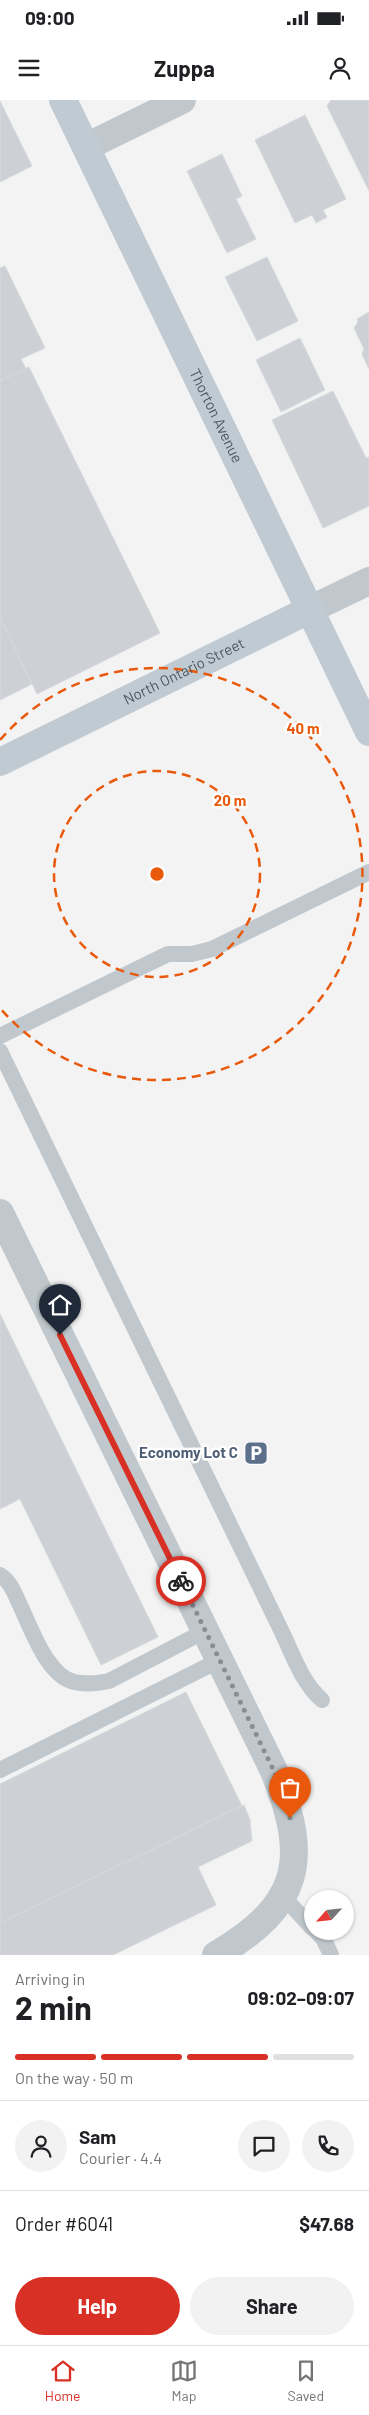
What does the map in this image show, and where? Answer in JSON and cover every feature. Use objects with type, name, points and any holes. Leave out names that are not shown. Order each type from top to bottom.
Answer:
[{"type":"street","name":"Thorton Avenue","points":[[63,100],[369,732]]},
{"type":"street","points":[[86,147],[182,100]]},
{"type":"street","name":"North Ontario Street","points":[[0,762],[369,581]]},
{"type":"street","points":[[0,1213],[274,1771],[287,1803],[294,1832],[295,1860],[288,1887],[276,1908],[259,1927],[216,1955]]},
{"type":"lane","points":[[0,1036],[168,954],[192,954],[212,950],[369,872]]},
{"type":"lane","points":[[0,1051],[306,1682],[322,1700]]},
{"type":"lane","points":[[0,1575],[12,1588],[48,1662],[59,1675],[74,1682],[92,1684],[109,1681],[205,1631]]},
{"type":"lane","points":[[0,1770],[220,1660]]},
{"type":"lane","points":[[282,1896],[304,1919]]},
{"type":"lane","points":[[324,1940],[331,1955]]},
{"type":"building","points":[[331,100],[369,100],[369,191],[327,106]]},
{"type":"building","points":[[0,101],[32,166],[0,182]]},
{"type":"building","points":[[305,115],[346,199],[323,210],[327,217],[316,223],[312,215],[295,223],[255,140]]},
{"type":"building","points":[[222,154],[242,196],[236,199],[256,239],[227,253],[187,171]]},
{"type":"building","points":[[267,257],[298,321],[257,341],[225,277]]},
{"type":"building","points":[[5,266],[45,348],[21,359],[26,369],[0,381],[0,268]]},
{"type":"building","points":[[369,312],[369,369],[362,354],[364,349],[354,328],[358,322],[357,319]]},
{"type":"building","points":[[300,338],[325,390],[281,412],[256,360]]},
{"type":"building","points":[[29,367],[160,633],[37,694],[0,617],[0,381]]},
{"type":"building","points":[[333,391],[366,458],[369,457],[369,506],[323,528],[272,420]]},
{"type":"building","points":[[0,617],[32,684],[0,700]]},
{"type":"building","points":[[0,1314],[158,1637],[101,1665],[20,1499],[0,1509]]},
{"type":"building","points":[[186,1692],[242,1806],[0,1923],[0,1784]]},
{"type":"building","points":[[244,1805],[250,1820],[252,1841],[198,1867],[216,1905],[113,1955],[0,1955],[0,1923]]},
{"type":"way so far","points":[[181,1581],[274,1771],[287,1803],[290,1818]]},
{"type":"place","name":"Economy Lot C","points":[[256,1453]]},
{"type":"route","points":[[60,1335],[181,1581]]}]
